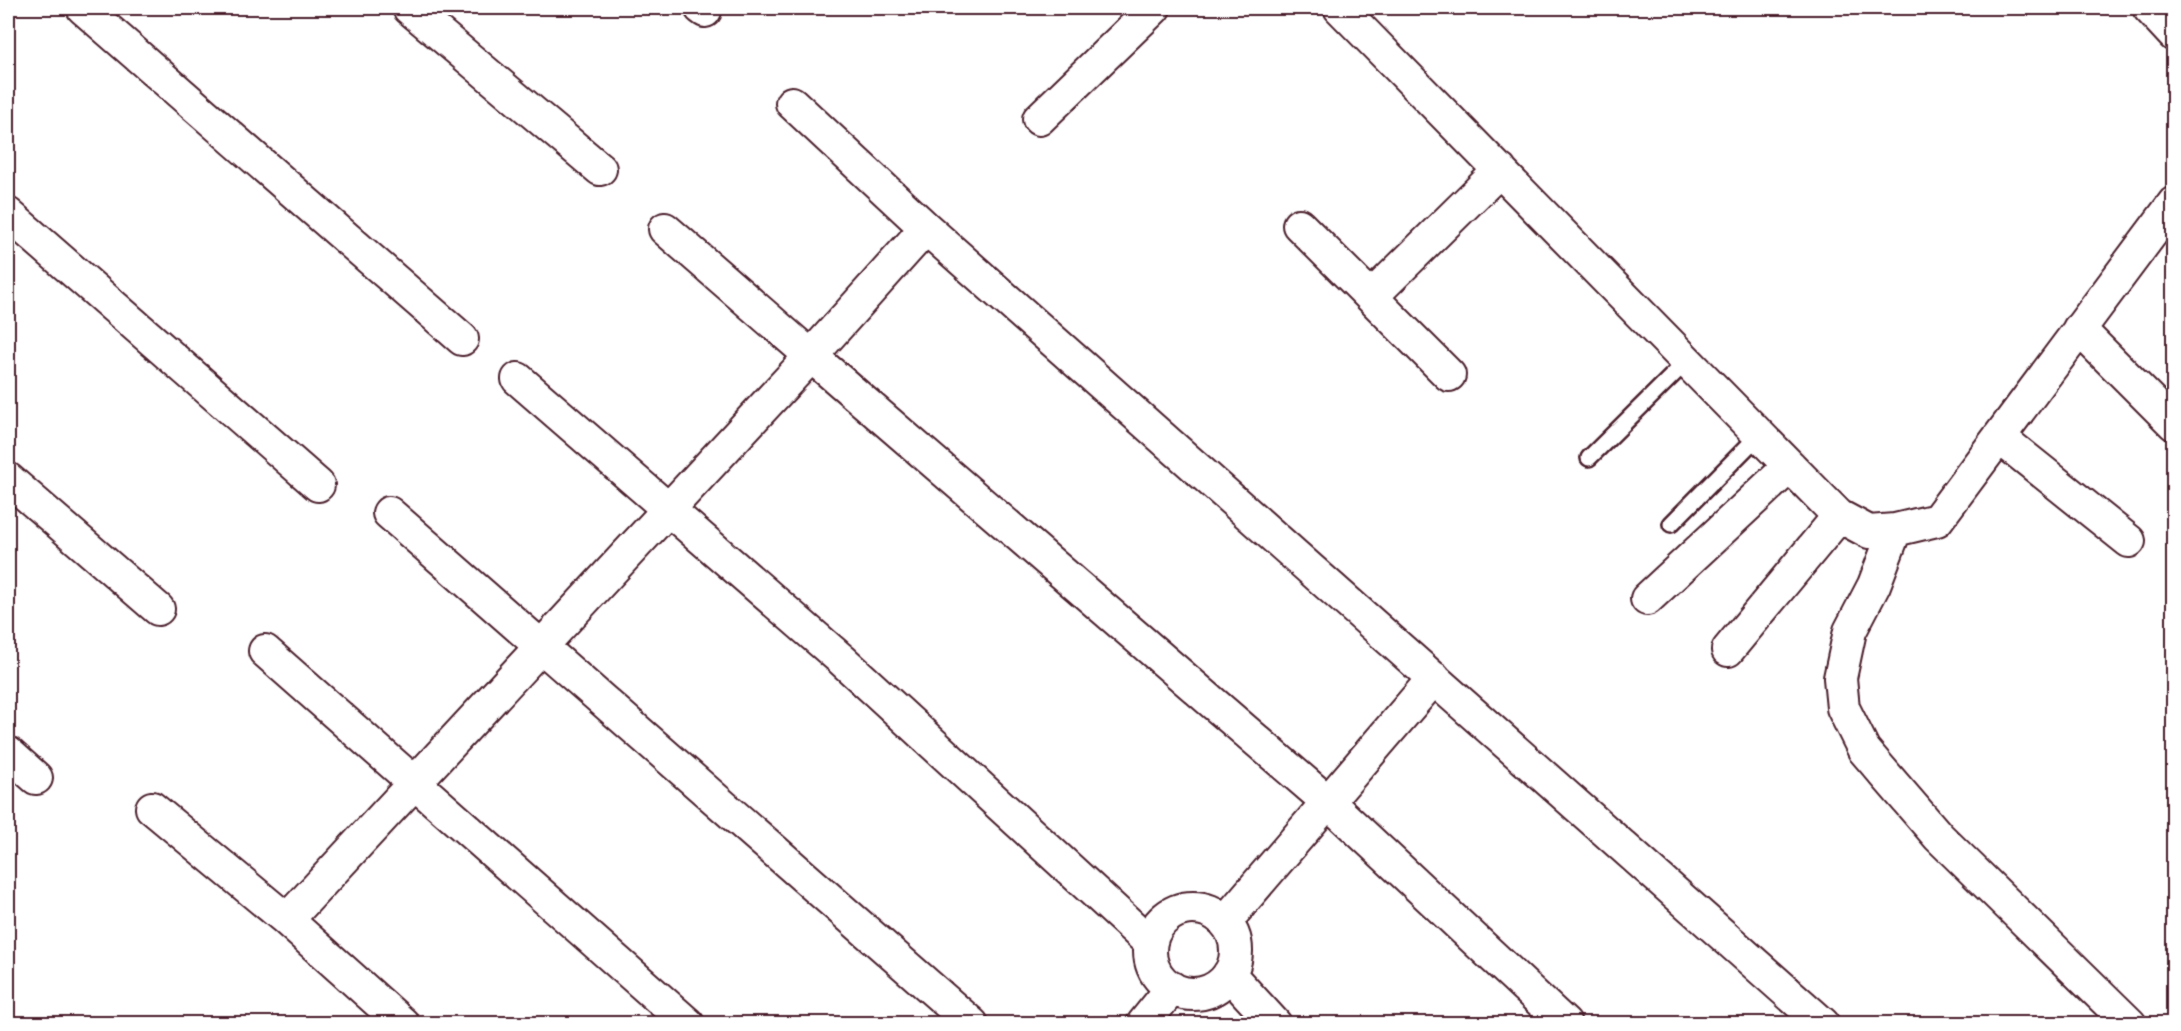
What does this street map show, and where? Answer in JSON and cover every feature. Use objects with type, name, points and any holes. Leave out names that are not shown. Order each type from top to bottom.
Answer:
[{"type":"street","points":[[82,8],[462,339]]},
{"type":"street","points":[[408,8],[600,169]]},
{"type":"street","points":[[1039,119],[1154,8]]},
{"type":"street","points":[[1340,8],[1839,516],[1869,532],[1895,530],[1937,520],[2174,203]]},
{"type":"street","points":[[2149,8],[2174,35]]},
{"type":"street","points":[[792,103],[926,228],[1823,1023]]},
{"type":"street","points":[[1371,297],[1500,170]]},
{"type":"street","points":[[8,214],[318,485]]},
{"type":"street","points":[[1299,225],[1449,375]]},
{"type":"street","points":[[286,920],[542,647],[926,228]]},
{"type":"street","points":[[665,230],[1329,803],[1565,1023]]},
{"type":"street","points":[[2079,329],[2174,424]]},
{"type":"street","points":[[518,379],[842,660],[1150,943]]},
{"type":"street","points":[[1999,436],[2129,541]]},
{"type":"street","points":[[1647,599],[1790,466]]},
{"type":"street","points":[[8,479],[158,609]]},
{"type":"street","points":[[389,513],[972,1023]]},
{"type":"street","points":[[1728,650],[1839,516]]},
{"type":"street","points":[[1895,530],[1874,585],[1850,631],[1840,678],[1843,708],[1864,750],[1938,837],[2130,1023]]},
{"type":"street","points":[[265,651],[688,1023]]},
{"type":"street","points":[[1225,922],[1434,678]]},
{"type":"street","points":[[8,753],[36,778]]},
{"type":"street","points":[[152,808],[286,920],[403,1023]]},
{"type":"street","points":[[1187,908],[1214,913],[1225,922],[1233,934],[1236,948],[1235,962],[1229,974],[1215,987],[1197,993],[1172,988],[1161,980],[1154,969],[1150,956],[1150,943],[1163,920],[1174,912],[1187,908]]},
{"type":"street","points":[[1229,974],[1275,1023]]},
{"type":"street","points":[[1143,1023],[1172,988]]},
{"type":"lane","points":[[1589,458],[1687,361]]},
{"type":"lane","points":[[1671,524],[1759,435]]}]
